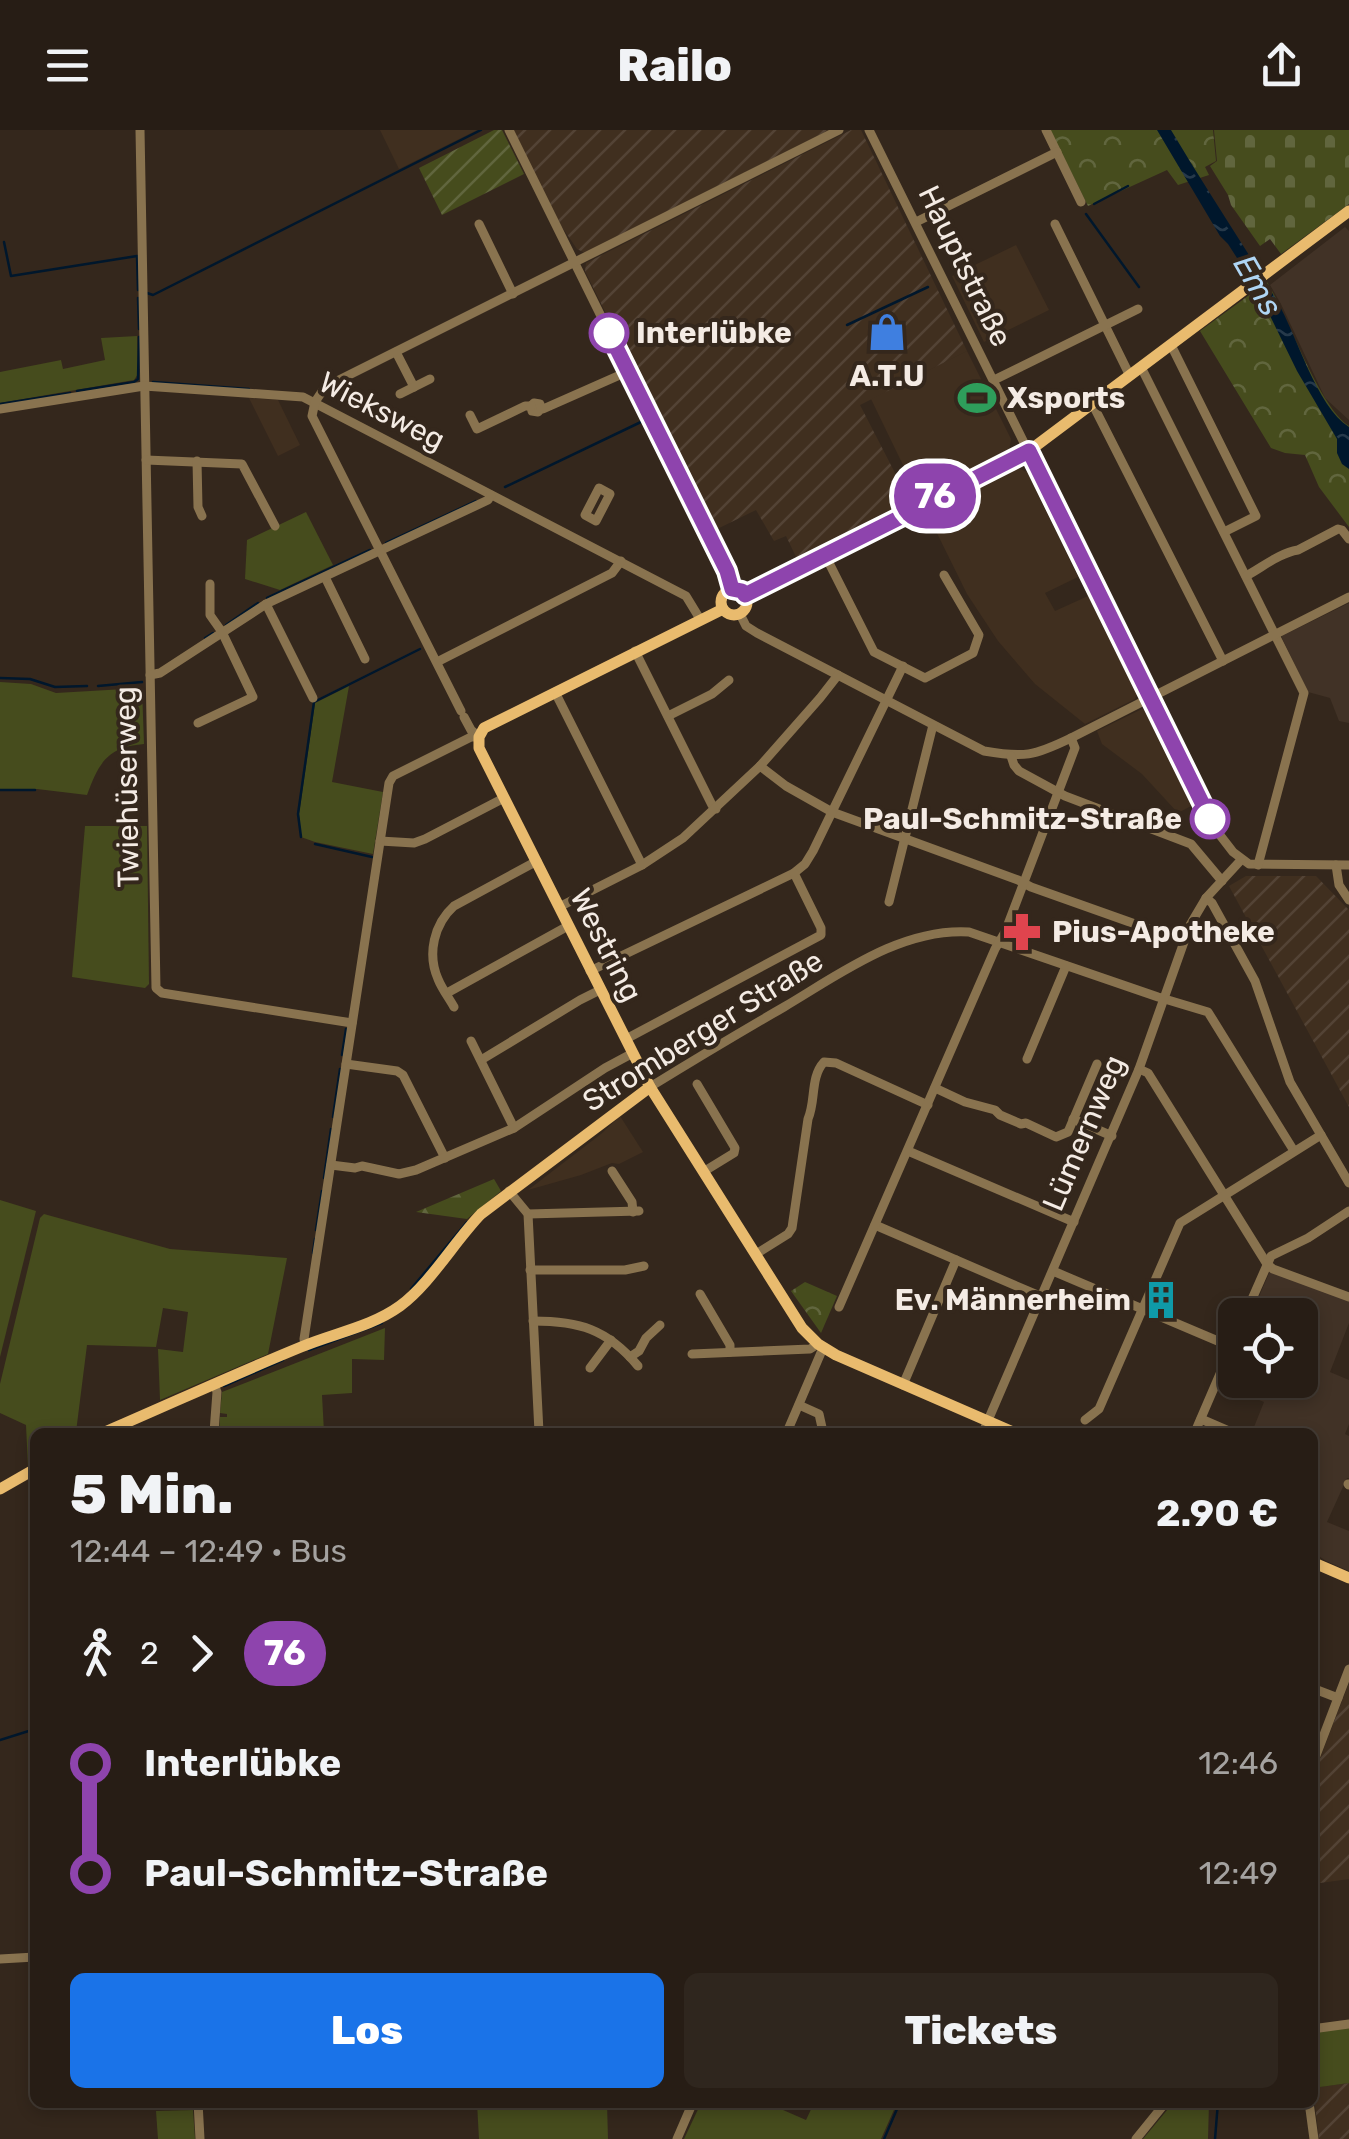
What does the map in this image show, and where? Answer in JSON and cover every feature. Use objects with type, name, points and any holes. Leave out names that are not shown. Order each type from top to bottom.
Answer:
[{"type":"main road","points":[[745,595],[1029,451],[1347,216]]},
{"type":"main road","points":[[727,590],[742,591],[745,595],[746,606],[740,614],[730,615],[722,609],[721,599],[727,590]]},
{"type":"main road","points":[[479,737],[484,728],[722,609]]},
{"type":"main road","name":"Westring","points":[[479,737],[480,748],[504,798],[650,1087],[802,1328],[820,1346],[985,1427]]},
{"type":"main road","name":"Stromberger Straße","points":[[114,1428],[399,1307],[464,1232],[510,1192],[650,1087]]},
{"type":"main road","points":[[0,1488],[30,1472]]},
{"type":"main road","points":[[1318,1565],[1349,1578]]},
{"type":"street","name":"Twiehüserweg","points":[[140,130],[156,988],[352,1023]]},
{"type":"street","points":[[509,130],[727,571],[732,589]]},
{"type":"street","points":[[479,737],[462,714],[312,416],[315,402],[325,387],[839,130]]},
{"type":"street","name":"Hauptstraße","points":[[868,130],[1216,830],[1242,860]]},
{"type":"street","points":[[1046,130],[1081,202]]},
{"type":"street","points":[[916,222],[1057,152]]},
{"type":"street","points":[[478,224],[513,294]]},
{"type":"street","points":[[1056,224],[1130,376]]},
{"type":"street","points":[[994,380],[1138,309]]},
{"type":"street","points":[[1171,345],[1256,516],[1224,532]]},
{"type":"street","points":[[396,352],[414,387]]},
{"type":"street","points":[[1141,368],[1304,692],[1258,866]]},
{"type":"street","points":[[470,415],[477,429],[525,406],[543,410],[628,372]]},
{"type":"street","points":[[400,394],[430,379]]},
{"type":"street","name":"Wieksweg","points":[[0,409],[144,386],[289,395],[315,402],[686,596],[700,619]]},
{"type":"street","points":[[1092,405],[1222,661]]},
{"type":"street","points":[[146,460],[242,464],[275,526]]},
{"type":"street","points":[[197,461],[198,507],[202,516]]},
{"type":"street","points":[[150,675],[160,674],[266,604],[488,500],[491,495]]},
{"type":"street","points":[[579,540],[590,518]]},
{"type":"street","points":[[1246,576],[1338,529],[1349,539]]},
{"type":"street","points":[[825,555],[874,652],[924,678],[973,653],[980,635],[944,576]]},
{"type":"street","points":[[437,662],[612,574],[621,561]]},
{"type":"street","points":[[325,577],[365,659]]},
{"type":"street","points":[[198,724],[254,696],[210,615],[210,584]]},
{"type":"street","points":[[740,614],[746,626],[757,633],[984,752],[1011,756],[1036,754],[1071,738],[1349,597]]},
{"type":"street","points":[[266,604],[313,698]]},
{"type":"street","points":[[635,651],[716,809]]},
{"type":"street","points":[[590,970],[794,873],[812,854],[902,666]]},
{"type":"street","points":[[559,907],[642,865],[683,838],[760,766],[838,675]]},
{"type":"street","points":[[668,716],[712,694],[729,680]]},
{"type":"street","points":[[555,692],[642,865]]},
{"type":"street","points":[[890,902],[934,725]]},
{"type":"street","points":[[305,1346],[388,783],[392,776],[479,737]]},
{"type":"street","points":[[839,1307],[1000,942],[1075,748],[1071,738]]},
{"type":"street","points":[[1011,756],[1019,771],[1058,792],[1191,844],[1222,881]]},
{"type":"street","points":[[760,766],[832,812],[1182,941]]},
{"type":"street","points":[[380,841],[414,843],[504,798]]},
{"type":"street","points":[[1242,860],[1258,866],[1349,865]]},
{"type":"street","name":"Lümernweg","points":[[985,1427],[1112,1136],[1182,941],[1206,898],[1242,860]]},
{"type":"street","points":[[454,1007],[434,966],[436,928],[443,915],[536,862]]},
{"type":"street","points":[[1336,865],[1339,885],[1349,900]]},
{"type":"street","points":[[626,1040],[821,935],[822,928],[794,873]]},
{"type":"street","points":[[1206,898],[1255,981],[1290,1082],[1349,1183]]},
{"type":"street","points":[[447,993],[568,926]]},
{"type":"street","name":"Stromberger Straße","points":[[650,1087],[904,941],[941,932],[969,932],[1208,1012],[1294,1150]]},
{"type":"street","points":[[1027,1059],[1066,966]]},
{"type":"street","points":[[481,1060],[600,990]]},
{"type":"street","points":[[471,1041],[514,1128]]},
{"type":"street","points":[[331,1165],[362,1166],[400,1174],[445,1158],[514,1128],[632,1053]]},
{"type":"street","points":[[756,1254],[792,1228],[816,1073],[824,1062],[836,1063],[928,1105]]},
{"type":"street","points":[[346,1064],[402,1075],[445,1158]]},
{"type":"street","points":[[935,1088],[1056,1137],[1068,1132],[1096,1064]]},
{"type":"street","points":[[1139,1069],[1148,1072],[1267,1264],[1349,1297]]},
{"type":"street","points":[[697,1084],[735,1148],[703,1172]]},
{"type":"street","points":[[1073,1119],[1112,1136]]},
{"type":"street","points":[[1085,1420],[1099,1409],[1180,1223],[1321,1135]]},
{"type":"street","points":[[908,1152],[1074,1222]]},
{"type":"street","points":[[528,1214],[636,1212],[612,1170]]},
{"type":"street","points":[[510,1192],[528,1214],[539,1428]]},
{"type":"street","points":[[1252,1298],[1271,1256],[1349,1211]]},
{"type":"street","points":[[876,1225],[1042,1297]]},
{"type":"street","points":[[903,1385],[956,1260]]},
{"type":"street","points":[[530,1270],[625,1270],[644,1266]]},
{"type":"street","points":[[1053,1272],[1218,1338]]},
{"type":"street","points":[[700,1294],[730,1345],[730,1352]]},
{"type":"street","points":[[533,1321],[575,1323],[590,1328],[611,1340],[634,1362],[646,1338],[660,1325]]},
{"type":"street","points":[[590,1368],[611,1340]]},
{"type":"street","points":[[692,1354],[820,1346]]},
{"type":"street","points":[[789,1428],[820,1346]]},
{"type":"street","points":[[1197,1428],[1218,1379]]},
{"type":"street","points":[[214,1384],[214,1428]]},
{"type":"street","points":[[799,1405],[819,1414],[823,1428]]},
{"type":"street","points":[[1201,1420],[1221,1428]]},
{"type":"street","points":[[1318,1750],[1349,1670]]},
{"type":"street","points":[[1318,1690],[1338,1698]]},
{"type":"street","points":[[0,1958],[30,1957]]},
{"type":"street","points":[[1318,2028],[1349,2024]]},
{"type":"street","points":[[198,2108],[200,2139]]},
{"type":"street","points":[[677,2139],[690,2108]]},
{"type":"street","points":[[1136,2139],[1159,2108]]},
{"type":"street","points":[[1310,2108],[1314,2139]]},
{"type":"shaded area","points":[[380,130],[477,130],[399,169]]},
{"type":"shaded area","points":[[513,130],[829,130],[585,253],[577,249],[562,227]]},
{"type":"shaded area","points":[[851,130],[861,130],[967,351],[860,405],[911,504],[798,561],[786,536],[774,541],[756,510],[713,531],[585,271],[586,263]]},
{"type":"shaded area","points":[[1345,227],[1349,231],[1349,420],[1325,398],[1270,285]]},
{"type":"shaded area","points":[[1016,245],[1049,310],[984,342],[952,276]]},
{"type":"shaded area","points":[[967,351],[1011,439],[1009,451],[918,496],[871,399]]},
{"type":"shaded area","points":[[249,398],[278,400],[300,445],[278,456]]},
{"type":"shaded area","points":[[1016,467],[1027,472],[1078,577],[1045,593],[1055,611],[1088,596],[1137,694],[1135,699],[1085,724],[1035,684],[998,641],[967,594],[926,511]]},
{"type":"shaded area","points":[[1349,603],[1349,723],[1339,721],[1330,698],[1308,692],[1282,636]]},
{"type":"shaded area","points":[[1142,709],[1193,805],[1178,813],[1142,774],[1102,744],[1097,731]]},
{"type":"shaded area","points":[[1246,876],[1316,876],[1349,910],[1349,1107],[1229,886]]},
{"type":"shaded area","points":[[620,1116],[643,1152],[619,1164],[528,1190],[601,1134]]},
{"type":"shaded area","points":[[1270,1271],[1349,1301],[1349,1323],[1330,1372],[1349,1380],[1349,1424],[1345,1434],[1349,1436],[1349,1478],[1327,1522],[1349,1531],[1349,1571],[1318,1555],[1318,1428],[1254,1428],[1264,1402],[1254,1398],[1318,1398],[1318,1298],[1258,1298]]},
{"type":"shaded area","points":[[1349,1683],[1349,1879],[1318,1883],[1318,1763]]},
{"type":"shaded area","points":[[1349,2083],[1349,2139],[1319,2139],[1315,2108],[1318,2087]]},
{"type":"green space","points":[[494,130],[502,130],[524,174],[442,215],[419,168]]},
{"type":"green space","points":[[1050,130],[1213,130],[1216,161],[1205,167],[1209,175],[1178,185],[1167,170],[1088,206]]},
{"type":"green space","points":[[1214,130],[1349,130],[1349,204],[1281,254],[1270,239],[1260,246],[1210,166],[1217,161]]},
{"type":"green space","points":[[1267,282],[1315,381],[1349,426],[1349,527],[1319,487],[1305,455],[1271,448],[1200,331]]},
{"type":"green space","points":[[137,336],[138,374],[134,380],[0,403],[0,372],[61,360],[63,369],[105,360],[101,338]]},
{"type":"green space","points":[[306,512],[333,565],[280,590],[245,579],[247,540]]},
{"type":"green space","points":[[0,682],[31,684],[56,693],[142,688],[144,744],[121,749],[106,759],[87,795],[0,789]]},
{"type":"green space","points":[[349,686],[332,782],[383,792],[373,854],[301,837],[299,814],[315,703]]},
{"type":"green space","points":[[85,826],[147,826],[149,984],[145,988],[72,977]]},
{"type":"green space","points":[[494,1179],[501,1191],[467,1219],[416,1212]]},
{"type":"green space","points":[[0,1200],[36,1211],[0,1357]]},
{"type":"green space","points":[[44,1214],[170,1249],[287,1258],[268,1354],[160,1400],[158,1349],[183,1352],[188,1312],[163,1308],[156,1347],[87,1345],[77,1428],[30,1428],[28,1467],[26,1425],[0,1413],[0,1384]]},
{"type":"green space","points":[[805,1282],[837,1296],[821,1333],[791,1291]]},
{"type":"green space","points":[[385,1328],[384,1360],[352,1359],[352,1393],[322,1395],[324,1428],[219,1428],[220,1417],[227,1417],[220,1413],[222,1392]]},
{"type":"green space","points":[[1349,2027],[1349,2083],[1318,2087],[1318,2031]]},
{"type":"green space","points":[[477,2108],[607,2108],[608,2139],[479,2139]]},
{"type":"green space","points":[[699,2108],[778,2108],[806,2120],[812,2108],[895,2108],[881,2139],[684,2139]]},
{"type":"green space","points":[[1169,2108],[1209,2108],[1208,2139],[1143,2139]]},
{"type":"green space","points":[[193,2110],[195,2139],[158,2139],[156,2111]]},
{"type":"water","name":"Ems","points":[[1157,130],[1171,130],[1277,301],[1327,403],[1349,427],[1349,469],[1342,464],[1337,439],[1297,371],[1257,289],[1220,236]]},
{"type":"waterway","points":[[147,293],[153,295],[481,130]]},
{"type":"waterway","points":[[1094,204],[1128,186]]},
{"type":"waterway","points":[[1086,214],[1139,287]]},
{"type":"waterway","points":[[4,242],[11,276],[137,256],[138,290]]},
{"type":"waterway","points":[[847,325],[928,287]]},
{"type":"waterway","points":[[138,298],[139,329]]},
{"type":"waterway","points":[[77,391],[138,379],[139,337]]},
{"type":"waterway","points":[[153,382],[249,389]]},
{"type":"waterway","points":[[0,404],[70,393]]},
{"type":"waterway","points":[[505,487],[643,421]]},
{"type":"waterway","points":[[386,543],[476,501]]},
{"type":"waterway","points":[[267,598],[370,550]]},
{"type":"waterway","points":[[226,625],[258,603]]},
{"type":"waterway","points":[[205,638],[213,633]]},
{"type":"waterway","points":[[301,837],[298,814],[314,702],[420,649]]},
{"type":"waterway","points":[[0,678],[30,679],[55,687],[87,686]]},
{"type":"waterway","points":[[98,686],[142,682]]},
{"type":"waterway","points":[[0,790],[35,790]]},
{"type":"waterway","points":[[315,844],[372,857]]},
{"type":"waterway","points":[[342,1055],[346,1029]]},
{"type":"waterway","points":[[333,1117],[340,1069]]},
{"type":"waterway","points":[[324,1178],[331,1129]]},
{"type":"waterway","points":[[316,1230],[322,1191]]},
{"type":"waterway","points":[[411,1289],[467,1222]]},
{"type":"waterway","points":[[313,1253],[315,1239]]},
{"type":"waterway","points":[[309,1350],[382,1323]]},
{"type":"waterway","points":[[224,1386],[283,1360]]},
{"type":"waterway","points":[[0,1740],[30,1731]]},
{"type":"waterway","points":[[884,2139],[897,2108]]},
{"type":"waterway","points":[[1215,2139],[1218,2108]]},
{"type":"bus line","name":"76","points":[[609,333],[727,571],[732,589],[745,595],[1029,451],[1210,819]]},
{"type":"place","name":"A.T.U","points":[[887,332]]},
{"type":"place","name":"Interlübke","points":[[609,333]]},
{"type":"place","name":"Xsports","points":[[977,398]]},
{"type":"place","name":"Paul-Schmitz-Straße","points":[[1210,819]]},
{"type":"place","name":"Pius-Apotheke","points":[[1022,932]]},
{"type":"place","name":"Ev. Männerheim","points":[[1161,1300]]}]
